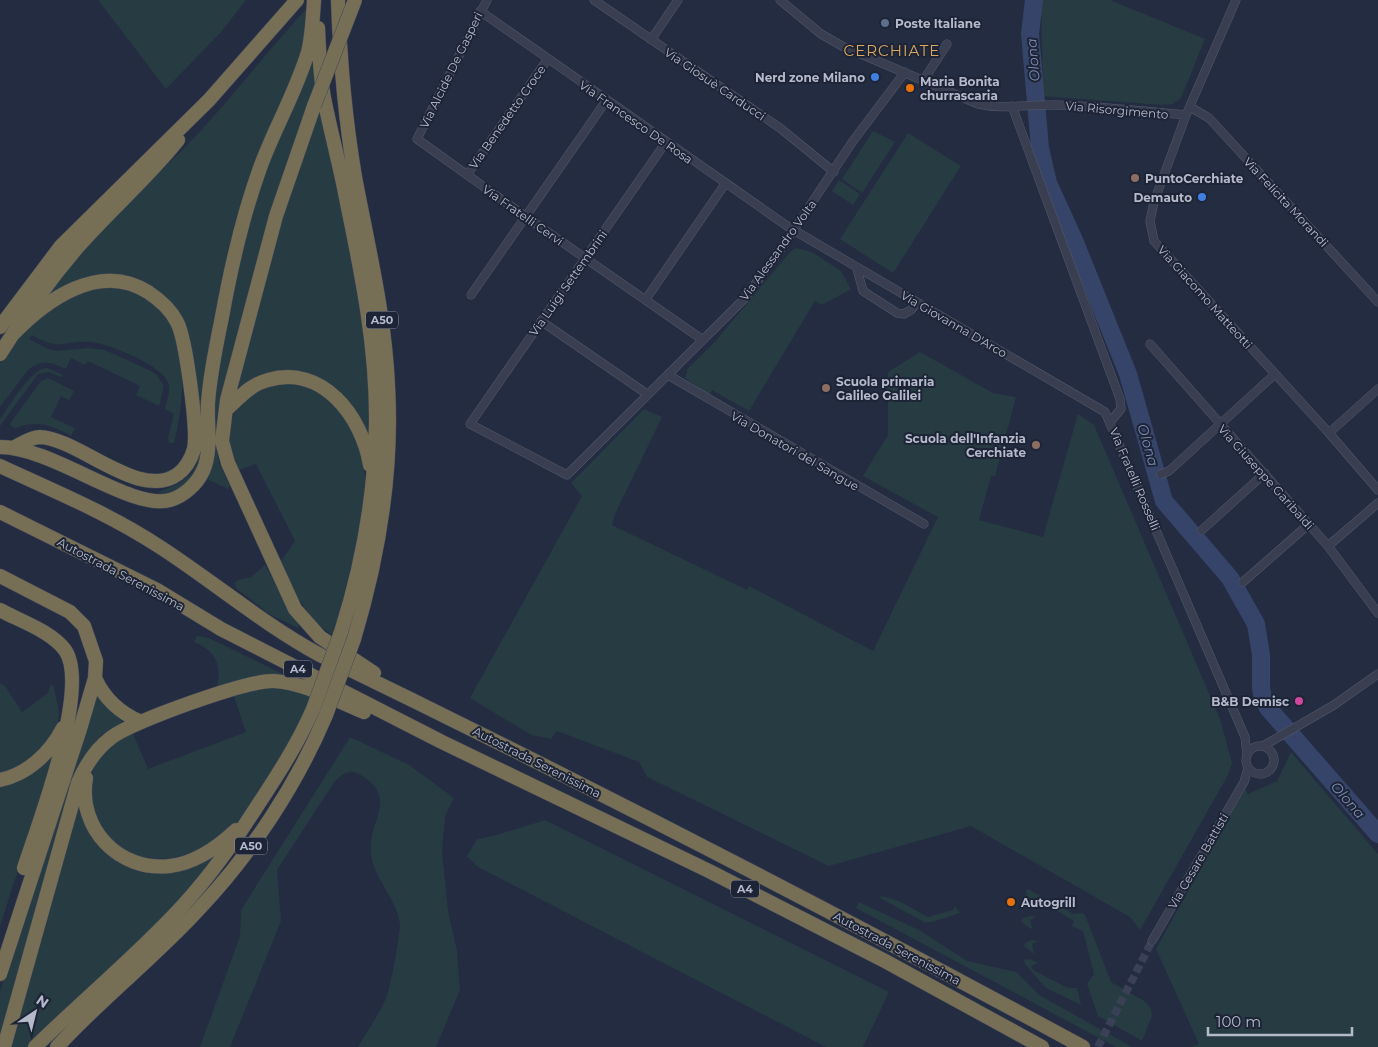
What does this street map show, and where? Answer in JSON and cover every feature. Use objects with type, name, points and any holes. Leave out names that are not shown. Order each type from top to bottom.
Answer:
[{"type":"highway","points":[[0,354],[6,331],[61,246],[126,179],[209,100],[297,0]]},
{"type":"highway","points":[[0,446],[15,447],[52,458],[144,500],[170,500],[187,490],[198,478],[207,454],[211,378],[222,316],[243,226],[260,168],[308,52],[315,0]]},
{"type":"highway","points":[[35,1047],[181,907],[224,858],[293,749],[313,709],[341,632],[362,553],[372,476],[376,424],[371,346],[347,202],[325,101],[315,0]]},
{"type":"highway","name":"A50","points":[[57,1047],[198,910],[255,841],[292,782],[326,715],[354,639],[378,546],[387,479],[389,415],[382,321],[343,99],[338,0]]},
{"type":"highway","points":[[355,0],[314,106],[276,216],[227,400],[222,440],[228,463],[294,609],[320,637],[414,700]]},
{"type":"highway","points":[[6,331],[49,302],[84,284],[115,281],[143,289],[163,304],[177,323],[184,348],[194,431],[194,449],[188,464],[177,474],[165,480],[149,481],[134,478],[53,440],[33,438],[15,447]]},
{"type":"highway","points":[[227,409],[247,391],[267,380],[288,377],[311,381],[334,395],[352,416],[365,444],[372,476]]},
{"type":"highway","name":"Autostrada Serenissima","points":[[0,466],[112,519],[160,547],[288,638],[684,837],[949,974],[1082,1047]]},
{"type":"highway","name":"Autostrada Serenissima","points":[[0,512],[157,590],[221,629],[442,742],[709,871],[885,961],[1042,1047]]},
{"type":"highway","points":[[0,576],[70,612],[84,626],[95,652],[95,678],[0,974]]},
{"type":"highway","points":[[0,610],[44,633],[65,650],[73,673],[73,686],[64,742],[0,942]]},
{"type":"highway","points":[[95,678],[112,703],[140,722]]},
{"type":"highway","points":[[4,1047],[78,783],[90,760],[110,738],[140,722],[236,688],[274,681],[309,689],[442,742]]},
{"type":"highway","points":[[0,780],[18,774],[35,763],[56,741],[66,723]]},
{"type":"highway","points":[[90,760],[85,796],[88,816],[107,846],[135,862],[159,866],[187,862],[222,842],[250,817]]},
{"type":"street","name":"Via Alcide De Gasperi","points":[[467,175],[417,139],[487,0]]},
{"type":"street","name":"Via Giosuè Carducci","points":[[594,0],[780,128],[834,172]]},
{"type":"street","points":[[651,40],[678,0]]},
{"type":"street","name":"Via Risorgimento","points":[[780,0],[821,34],[848,50],[978,104],[1012,106],[1056,105],[1186,115],[1236,0]]},
{"type":"street","name":"Via Francesco De Rosa","points":[[480,11],[547,60],[793,230]]},
{"type":"street","points":[[923,81],[947,44]]},
{"type":"street","name":"Via Benedetto Croce","points":[[467,175],[547,60]]},
{"type":"street","name":"Via Alessandro Volta","points":[[567,475],[745,298],[904,72]]},
{"type":"street","points":[[471,295],[606,101]]},
{"type":"street","name":"Via Fratelli Rosselli","points":[[1012,106],[1120,398],[1121,409],[1110,422],[1245,737],[1247,754]]},
{"type":"street","name":"Via Felicita Morandi","points":[[1190,107],[1209,118],[1378,302]]},
{"type":"street","name":"Via Giacomo Matteotti","points":[[1186,115],[1154,202],[1150,221],[1154,241],[1329,433]]},
{"type":"street","name":"Via Luigi Settembrini","points":[[567,475],[470,424],[666,142]]},
{"type":"street","name":"Via Fratelli Cervi","points":[[467,175],[703,340]]},
{"type":"street","points":[[646,299],[725,184]]},
{"type":"street","name":"Via Giovanna D'Arco","points":[[793,230],[857,269],[1100,408],[1110,422]]},
{"type":"street","points":[[857,269],[862,291],[889,309],[904,314],[917,303]]},
{"type":"street","points":[[541,321],[647,394]]},
{"type":"street","name":"Via Giuseppe Garibaldi","points":[[1150,344],[1328,546],[1378,613]]},
{"type":"street","points":[[1161,474],[1169,471],[1275,374]]},
{"type":"street","name":"Via Donatori del Sangue","points":[[668,375],[924,524]]},
{"type":"street","points":[[1378,389],[1329,433],[1378,490]]},
{"type":"street","points":[[1202,530],[1265,473]]},
{"type":"street","points":[[1328,546],[1378,503]]},
{"type":"street","points":[[1244,582],[1309,524]]},
{"type":"street","points":[[1282,737],[1272,754],[1272,767],[1265,773],[1256,773],[1248,768],[1247,754],[1252,748],[1282,737],[1299,725],[1334,706],[1378,674]]},
{"type":"street","points":[[1245,737],[1272,754]]},
{"type":"street","name":"Via Cesare Battisti","points":[[1152,941],[1244,782],[1248,768]]},
{"type":"street","name":"Via Cesare Battisti","points":[[1244,782],[1256,773]]},
{"type":"shaded area","points":[[98,0],[246,0],[222,31],[166,89]]},
{"type":"shaded area","points":[[1041,0],[1110,0],[1205,39],[1181,98],[1173,104],[1162,105],[1043,96]]},
{"type":"shaded area","points":[[308,7],[304,48],[249,184],[200,468],[187,485],[162,495],[158,492],[177,484],[190,475],[194,469],[199,452],[200,441],[188,346],[140,282],[49,293],[82,251],[195,137]]},
{"type":"shaded area","points":[[311,65],[313,65],[316,86],[216,429],[219,463],[230,486],[228,489],[205,478],[216,385],[232,294],[255,204],[270,160],[301,82]]},
{"type":"shaded area","points":[[321,107],[353,260],[366,343],[371,440],[368,440],[355,411],[344,396],[320,379],[309,374],[240,388],[237,386],[286,201]]},
{"type":"shaded area","points":[[873,131],[895,142],[862,193],[842,179]]},
{"type":"shaded area","points":[[908,133],[961,166],[893,273],[840,239]]},
{"type":"shaded area","points":[[839,180],[860,194],[853,205],[832,191]]},
{"type":"shaded area","points":[[796,248],[812,252],[841,271],[851,289],[822,305],[815,301],[749,411],[712,390],[709,395],[685,378],[688,368],[713,344],[790,252]]},
{"type":"shaded area","points":[[118,286],[147,297],[162,310],[172,326],[182,364],[181,406],[174,443],[169,443],[168,437],[174,414],[165,409],[169,389],[168,382],[164,376],[134,356],[99,343],[56,344],[32,335],[29,339],[48,349],[57,351],[88,348],[105,350],[151,371],[157,375],[164,386],[159,406],[136,395],[140,386],[88,361],[85,365],[71,358],[66,369],[42,363],[28,370],[0,407],[0,363],[17,338],[52,307],[84,290]]},
{"type":"shaded area","points":[[920,352],[993,393],[1016,397],[995,476],[991,476],[979,520],[1043,537],[1078,414],[1094,425],[1220,719],[1232,763],[1228,775],[1140,930],[1130,917],[971,826],[829,866],[647,777],[639,762],[557,731],[551,739],[531,735],[470,698],[582,496],[571,483],[644,409],[662,417],[615,514],[612,525],[747,590],[749,586],[873,651],[938,517],[863,476],[888,435],[888,372]]},
{"type":"shaded area","points":[[47,368],[63,375],[61,377],[49,372],[38,374],[0,426],[0,419],[21,388],[34,374]]},
{"type":"shaded area","points":[[48,378],[74,391],[69,400],[61,396],[51,417],[75,428],[71,436],[44,425],[31,424],[15,428],[10,425],[41,381]]},
{"type":"shaded area","points":[[291,381],[319,390],[328,396],[355,434],[363,462],[366,490],[358,550],[334,636],[315,621],[308,612],[281,561],[295,541],[256,464],[238,470],[230,444],[229,432],[234,413],[258,389]]},
{"type":"shaded area","points":[[265,565],[299,625],[298,628],[271,615],[236,588],[235,583],[238,580],[251,577]]},
{"type":"shaded area","points":[[197,636],[209,638],[285,675],[284,677],[217,687],[218,665],[208,650],[194,642]]},
{"type":"shaded area","points":[[0,683],[5,686],[22,712],[48,693],[51,684],[53,685],[59,716],[57,727],[52,737],[37,753],[19,766],[0,775]]},
{"type":"shaded area","points":[[283,686],[313,695],[296,733],[274,772],[249,809],[235,824],[220,837],[202,848],[163,859],[144,858],[127,852],[112,842],[100,826],[92,805],[90,793],[94,768],[99,757],[106,749],[132,731],[148,769],[246,732],[233,694],[248,689]]},
{"type":"shaded area","points":[[98,692],[124,724],[92,746],[79,764],[0,1042],[0,991]]},
{"type":"shaded area","points":[[350,737],[409,765],[454,798],[445,816],[442,851],[448,911],[457,951],[460,990],[436,1047],[358,1047],[386,998],[400,926],[396,910],[374,868],[372,860],[372,835],[380,804],[379,794],[373,785],[361,775],[350,772],[335,781],[277,870],[281,921],[230,1047],[200,1047],[240,936],[241,910]]},
{"type":"shaded area","points":[[57,751],[0,926],[0,785]]},
{"type":"shaded area","points":[[1291,752],[1378,854],[1378,1047],[1191,1047],[1199,1044],[1156,949],[1245,789],[1248,794],[1277,781]]},
{"type":"shaded area","points":[[79,800],[84,816],[141,867],[219,849],[213,862],[155,927],[27,1047],[10,1047]]},
{"type":"shaded area","points":[[545,820],[889,992],[863,1047],[826,1047],[478,867],[467,856],[477,839]]},
{"type":"shaded area","points":[[1028,889],[1073,914],[1082,913],[1085,915],[1111,982],[1146,1002],[1151,1009],[1152,1016],[1142,1041],[1098,1016],[1087,984],[1094,974],[1083,931],[1072,926],[1074,921],[1037,899],[1027,901],[1026,890]]},
{"type":"shaded area","points":[[880,897],[899,901],[928,917],[953,910],[955,906],[960,913],[932,922],[924,922],[882,899]]},
{"type":"shaded area","points":[[859,902],[921,931],[967,961],[1016,972],[1039,995],[1132,1047],[1116,1047],[856,908]]},
{"type":"shaded area","points":[[1036,917],[1030,920],[1033,930],[1021,922],[1023,918]]},
{"type":"shaded area","points":[[1031,940],[1038,941],[1032,944],[1034,954],[1024,946],[1025,943]]},
{"type":"shaded area","points":[[1030,959],[1038,963],[1031,966],[1033,970],[1068,988],[1077,988],[1081,1005],[1046,988],[1025,964],[1024,960]]},
{"type":"waterway","name":"Olona","points":[[1034,0],[1030,34],[1040,148],[1048,183],[1074,240],[1128,374],[1164,501],[1230,578],[1256,624],[1261,655],[1261,687],[1263,699],[1268,708],[1378,834]]},
{"type":"tunnel","points":[[1098,1047],[1152,941]]},
{"type":"place","name":"Poste Italiane","points":[[885,23]]},
{"type":"place","name":"Nerd zone Milano","points":[[875,77]]},
{"type":"place","name":"Maria Bonita churrascaria","points":[[910,88]]},
{"type":"place","name":"PuntoCerchiate","points":[[1135,178]]},
{"type":"place","name":"Demauto","points":[[1202,197]]},
{"type":"place","name":"Scuola primaria Galileo Galilei","points":[[826,388]]},
{"type":"place","name":"Scuola dell'Infanzia Cerchiate","points":[[1036,445]]},
{"type":"place","name":"B&B Demisc","points":[[1299,701]]},
{"type":"place","name":"Autogrill","points":[[1011,902]]},
{"type":"district","name":"CERCHIATE","points":[[892,50]]}]
